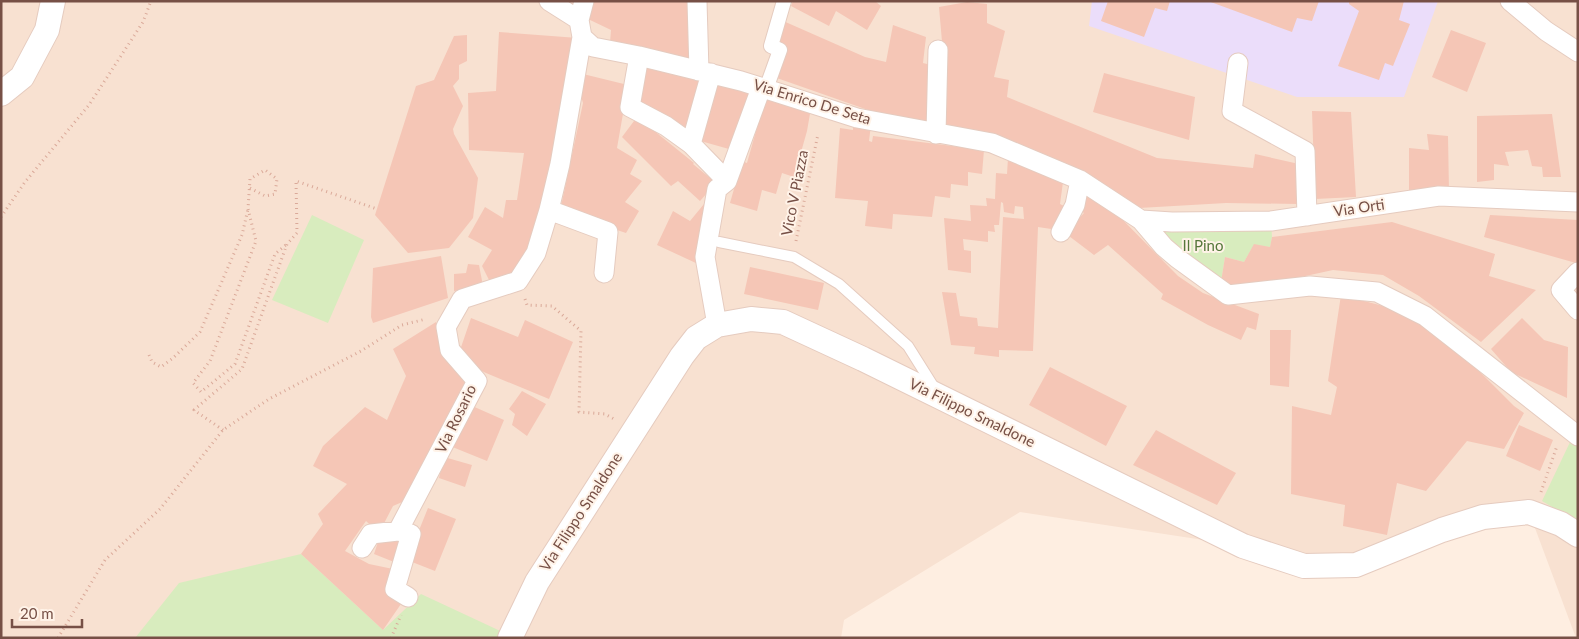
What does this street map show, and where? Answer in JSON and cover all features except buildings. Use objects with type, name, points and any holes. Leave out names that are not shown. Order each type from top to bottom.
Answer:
[{"type":"street","points":[[1,94],[22,77],[47,30],[53,1]]},
{"type":"street","name":"Via Enrico De Seta","points":[[548,1],[580,28],[594,47],[705,72],[857,118],[992,144],[1080,180],[1141,220]]},
{"type":"street","points":[[518,281],[536,253],[550,210],[560,164],[584,1]]},
{"type":"street","points":[[692,144],[705,72],[697,1]]},
{"type":"street","points":[[717,326],[705,257],[709,225],[717,189],[727,181],[780,50],[771,46],[784,1]]},
{"type":"street","points":[[1510,1],[1546,31],[1578,52]]},
{"type":"street","points":[[936,134],[938,50]]},
{"type":"street","points":[[640,56],[630,107],[666,126],[692,144],[727,181]]},
{"type":"street","points":[[1238,63],[1232,111],[1305,151],[1307,216]]},
{"type":"street","points":[[1061,232],[1075,205],[1080,180]]},
{"type":"street","name":"Via Orti","points":[[1141,220],[1172,222],[1271,221],[1439,196],[1578,202]]},
{"type":"street","points":[[550,210],[608,232],[604,273]]},
{"type":"street","points":[[1141,220],[1164,247],[1228,295],[1310,286],[1376,292],[1425,316],[1571,431]]},
{"type":"street","points":[[1578,272],[1562,290],[1578,310]]},
{"type":"street","name":"Via Rosario","points":[[398,531],[477,381],[450,350],[446,327],[462,299],[518,281]]},
{"type":"street","name":"Via Filippo Smaldone","points":[[510,638],[537,582],[691,344],[696,338],[717,326],[750,319],[783,322],[940,396],[1243,546],[1304,566],[1356,565],[1442,530],[1483,517],[1529,512],[1561,524],[1578,535]]},
{"type":"street","points":[[362,548],[371,534],[398,531],[411,534],[395,589],[408,598]]},
{"type":"lane","points":[[719,242],[794,257],[839,284],[908,346],[940,396]]},
{"type":"path","points":[[1,217],[25,182],[89,105],[143,22],[152,1]]},
{"type":"path","name":"Vico V Piazza","points":[[794,257],[818,134]]},
{"type":"path","points":[[149,355],[152,362],[161,367],[174,358],[200,332],[242,235],[248,208],[250,179],[265,170],[276,179],[275,194],[265,196],[250,188]]},
{"type":"path","points":[[248,208],[256,241],[210,361],[193,383],[201,392],[235,364],[275,254],[297,234],[296,181],[377,209]]},
{"type":"path","points":[[223,430],[194,410],[242,369],[287,244]]},
{"type":"path","points":[[518,281],[527,305],[552,306],[581,331],[579,412],[605,414],[634,430]]},
{"type":"path","points":[[58,638],[105,560],[160,510],[223,430],[269,399],[361,351],[402,325],[456,310]]},
{"type":"path","points":[[1534,514],[1571,431]]},
{"type":"shaded area","points":[[1,1],[1578,1],[1578,638],[1576,638],[1529,512],[1442,530],[1304,566],[1243,546],[1020,512],[844,620],[841,638],[1,638]]},
{"type":"shaded area","points":[[1092,1],[1438,1],[1404,97],[1297,97],[1089,26]]},
{"type":"green space","points":[[312,215],[364,240],[328,323],[272,300]]},
{"type":"green space","name":"Il Pino","points":[[1141,220],[1271,221],[1272,237],[1270,247],[1254,245],[1244,262],[1225,257],[1221,282]]},
{"type":"green space","points":[[1571,440],[1578,447],[1578,522],[1542,501]]},
{"type":"green space","points":[[301,554],[383,630],[421,594],[511,636],[510,638],[135,638],[179,583]]}]
